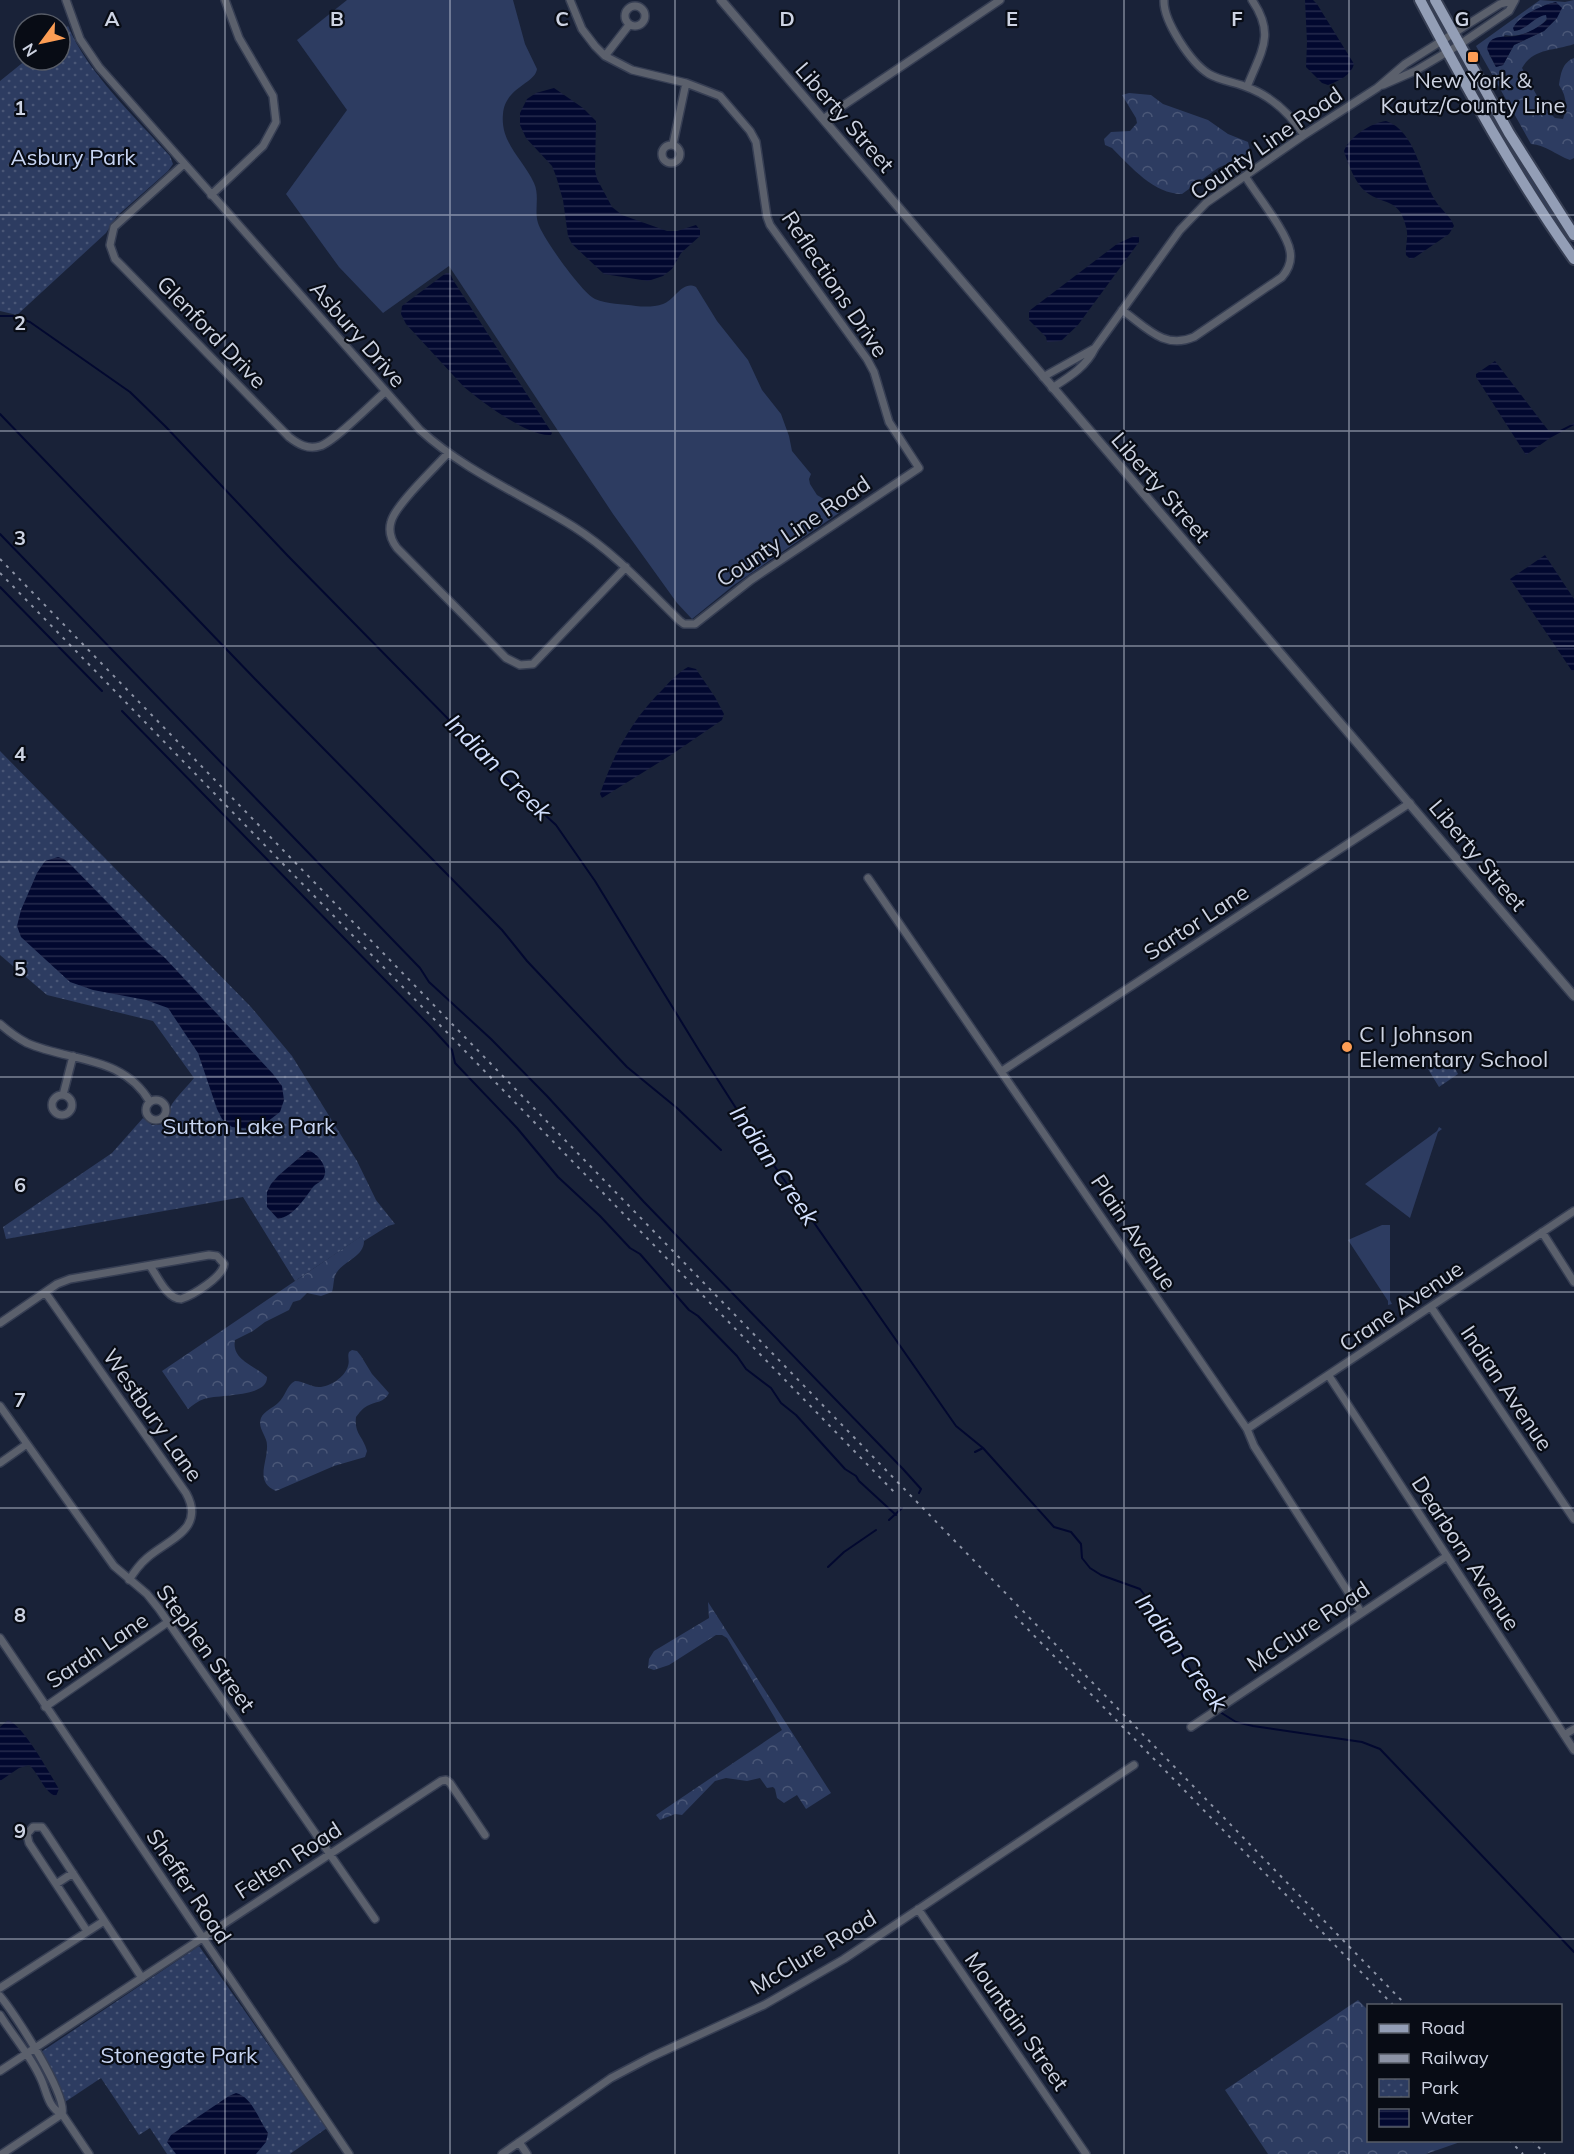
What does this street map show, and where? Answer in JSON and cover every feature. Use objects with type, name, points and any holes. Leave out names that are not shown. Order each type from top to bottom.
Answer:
[{"type":"main road","points":[[1420,0],[1522,181],[1574,259]]},
{"type":"main road","points":[[1435,0],[1519,150],[1574,235]]},
{"type":"street","name":"Asbury Drive","points":[[66,0],[76,31],[92,58],[420,430],[448,453],[599,544],[626,567],[680,621],[690,624]]},
{"type":"street","points":[[212,195],[263,146],[276,122],[273,96],[238,38],[225,0]]},
{"type":"street","name":"Reflections Drive","points":[[570,0],[582,29],[605,56],[632,70],[686,83],[720,96],[753,136],[770,225],[867,359],[889,422],[919,468]]},
{"type":"street","name":"Liberty Street","points":[[721,0],[1574,996]]},
{"type":"street","points":[[823,119],[1000,0]]},
{"type":"street","points":[[1164,0],[1166,16],[1200,66],[1213,76],[1247,87],[1276,103],[1290,115],[1304,135]]},
{"type":"street","points":[[1247,87],[1266,36],[1264,20],[1252,0]]},
{"type":"street","name":"County Line Road","points":[[1377,88],[1415,71],[1460,45],[1509,11],[1515,0]]},
{"type":"street","name":"County Line Road","points":[[1052,388],[1081,368],[1180,230],[1206,203],[1377,88],[1405,64],[1500,4],[1515,0]]},
{"type":"street","points":[[605,56],[629,24]]},
{"type":"street","points":[[673,144],[686,83]]},
{"type":"street","name":"Glenford Drive","points":[[184,165],[114,227],[110,245],[115,259],[295,442],[308,447],[321,446],[385,392]]},
{"type":"street","points":[[1122,310],[1162,338],[1178,342],[1194,337],[1282,278],[1289,266],[1288,243],[1245,176]]},
{"type":"street","name":"County Line Road","points":[[1043,378],[1095,348]]},
{"type":"street","points":[[448,453],[393,516],[389,529],[390,536],[397,548],[506,658],[520,665],[532,664],[626,567]]},
{"type":"street","name":"County Line Road","points":[[690,624],[699,621],[759,574],[919,468]]},
{"type":"street","name":"Sartor Lane","points":[[1002,1071],[1410,803]]},
{"type":"street","name":"Plain Avenue","points":[[868,878],[1247,1429],[1254,1446],[1361,1612]]},
{"type":"street","points":[[0,1024],[26,1042],[120,1071],[143,1090],[150,1102]]},
{"type":"street","points":[[63,1095],[73,1056]]},
{"type":"street","name":"Crane Avenue","points":[[1247,1429],[1574,1211]]},
{"type":"street","points":[[1542,1233],[1574,1282]]},
{"type":"street","points":[[0,1323],[45,1292],[70,1279],[209,1255],[218,1256],[224,1264],[224,1269],[182,1299],[177,1299],[169,1293],[150,1266]]},
{"type":"street","name":"Westbury Lane","points":[[45,1292],[186,1493],[191,1505],[191,1519],[185,1530],[149,1556],[129,1580]]},
{"type":"street","name":"Indian Avenue","points":[[1431,1307],[1574,1519]]},
{"type":"street","name":"Dearborn Avenue","points":[[1329,1376],[1574,1750]]},
{"type":"street","name":"Stephen Street","points":[[0,1406],[106,1557],[147,1594],[168,1622],[375,1919]]},
{"type":"street","points":[[0,1463],[27,1444]]},
{"type":"street","name":"McClure Road","points":[[1191,1727],[1447,1556]]},
{"type":"street","name":"Sarah Lane","points":[[45,1707],[168,1622]]},
{"type":"street","name":"Sheffer Road","points":[[0,1638],[349,2154]]},
{"type":"street","points":[[1564,1735],[1574,1728]]},
{"type":"street","name":"McClure Road","points":[[502,2154],[611,2078],[797,1987],[844,1959],[1134,1765]]},
{"type":"street","name":"Felten Road","points":[[0,2071],[441,1781],[446,1780],[486,1835]]},
{"type":"street","points":[[87,1932],[27,1839],[27,1834],[33,1827],[42,1827],[45,1831],[142,1978]]},
{"type":"street","points":[[56,1884],[73,1873]]},
{"type":"street","name":"Mountain Street","points":[[918,1909],[1086,2154]]},
{"type":"street","points":[[0,1988],[104,1921]]},
{"type":"street","points":[[0,1996],[35,2048],[63,2107],[62,2114],[2,2154]]},
{"type":"street","points":[[0,2015],[40,2078],[51,2104],[57,2112],[62,2114],[89,2154]]},
{"type":"street","points":[[519,2142],[527,2154]]},
{"type":"green space","points":[[347,0],[513,0],[525,44],[537,69],[531,79],[509,98],[505,105],[503,124],[513,150],[534,183],[537,193],[538,223],[547,240],[581,287],[600,301],[646,307],[660,305],[687,286],[696,287],[717,321],[748,360],[762,390],[781,414],[792,451],[811,474],[810,484],[817,495],[832,504],[839,513],[734,585],[692,619],[677,603],[613,514],[449,266],[383,313],[339,267],[286,194],[347,110],[297,40]]},
{"type":"green space","points":[[1540,0],[1565,2],[1574,0],[1574,44],[1538,53],[1522,68],[1544,107],[1555,118],[1563,119],[1566,101],[1559,85],[1561,73],[1574,58],[1574,158],[1570,160],[1541,146],[1531,144],[1476,46]],"holes":[[[1556,2],[1557,18],[1544,31],[1514,45],[1503,65],[1496,67],[1489,54],[1505,35],[1529,32],[1540,26],[1548,17],[1546,14],[1535,18],[1519,30],[1517,22],[1545,5]]]},
{"type":"green space","name":"Asbury Park","points":[[72,34],[100,77],[170,156],[173,164],[117,216],[106,233],[17,315],[0,311],[0,81],[12,71],[72,72]]},
{"type":"green space","points":[[1129,93],[1151,95],[1163,104],[1208,120],[1228,134],[1248,142],[1250,150],[1242,157],[1218,168],[1182,194],[1162,189],[1144,178],[1112,148],[1105,145],[1104,139],[1111,132],[1130,131],[1137,123],[1122,95]]},
{"type":"green space","points":[[1495,127],[1569,235],[1568,236],[1536,194]]},
{"type":"green space","name":"Sutton Lake Park","points":[[0,751],[251,1007],[292,1056],[357,1161],[376,1200],[395,1224],[364,1241],[362,1236],[295,1281],[243,1197],[6,1239],[3,1227],[112,1153],[143,1118],[152,1125],[166,1122],[172,1104],[194,1078],[153,1021],[47,995],[0,955]]},
{"type":"green space","points":[[1449,1057],[1458,1074],[1439,1087],[1428,1069]]},
{"type":"green space","points":[[1439,1127],[1442,1129],[1438,1132],[1410,1218],[1365,1184],[1437,1131]]},
{"type":"green space","points":[[1382,1225],[1390,1225],[1390,1300],[1392,1304],[1388,1305],[1388,1301],[1348,1240]]},
{"type":"green space","points":[[363,1235],[363,1247],[337,1272],[332,1292],[321,1296],[307,1293],[300,1300],[293,1302],[289,1310],[235,1340],[235,1347],[240,1358],[267,1377],[265,1384],[251,1392],[210,1397],[188,1409],[162,1371]]},
{"type":"green space","points":[[352,1350],[357,1351],[372,1374],[389,1393],[382,1400],[370,1404],[356,1417],[358,1431],[367,1451],[365,1457],[334,1466],[276,1491],[269,1487],[264,1477],[266,1438],[260,1425],[264,1413],[281,1400],[295,1381],[319,1387],[336,1381],[344,1374],[349,1364],[348,1354]]},
{"type":"green space","points":[[708,1602],[831,1793],[806,1809],[797,1795],[784,1803],[777,1798],[775,1789],[767,1788],[760,1778],[747,1781],[726,1778],[715,1781],[682,1815],[675,1814],[660,1820],[656,1815],[782,1730],[727,1638],[722,1635],[716,1635],[669,1665],[654,1670],[648,1668],[649,1659],[654,1651],[709,1618]]},
{"type":"green space","name":"Stonegate Park","points":[[199,1946],[327,2128],[290,2154],[167,2154],[150,2128],[139,2135],[101,2078],[65,2102],[54,2074],[41,2052]]},
{"type":"green space","points":[[1358,2000],[1367,2009],[1367,2142],[1460,2142],[1426,2154],[1268,2154],[1225,2090]]},
{"type":"water","points":[[1305,0],[1313,0],[1317,4],[1354,64],[1347,74],[1328,85],[1322,83],[1306,67]]},
{"type":"water","points":[[1556,2],[1562,8],[1557,18],[1544,31],[1514,45],[1503,65],[1496,67],[1487,49],[1491,40],[1520,35],[1537,28],[1547,20],[1546,15],[1518,30],[1514,31],[1513,28],[1526,15]]},
{"type":"water","points":[[554,88],[583,108],[596,121],[595,170],[597,179],[612,207],[622,215],[667,231],[677,231],[696,225],[700,230],[700,236],[681,253],[672,269],[663,276],[648,281],[604,274],[572,244],[568,236],[563,200],[552,166],[526,138],[520,125],[520,113],[527,99],[536,93]]},
{"type":"water","points":[[1386,121],[1396,126],[1411,144],[1435,200],[1454,226],[1449,234],[1410,259],[1406,255],[1407,231],[1403,217],[1395,206],[1366,192],[1358,184],[1344,151],[1351,140],[1362,131],[1374,124]]},
{"type":"water","points":[[1134,236],[1139,237],[1139,242],[1078,325],[1061,341],[1047,342],[1046,337],[1029,320],[1029,311],[1117,244]]},
{"type":"water","points":[[446,273],[450,273],[552,433],[551,435],[541,434],[518,425],[482,401],[464,387],[406,324],[401,314],[402,306]]},
{"type":"water","points":[[1495,361],[1548,430],[1556,432],[1574,423],[1574,425],[1526,455],[1476,377],[1476,374]]},
{"type":"water","points":[[1545,555],[1574,599],[1574,670],[1572,671],[1510,579]]},
{"type":"water","points":[[688,667],[696,669],[715,697],[724,714],[722,720],[602,798],[600,794],[611,764],[633,724],[669,682]]},
{"type":"water","points":[[58,857],[71,865],[147,943],[165,958],[273,1074],[282,1086],[284,1100],[280,1112],[267,1122],[248,1129],[232,1127],[222,1119],[217,1109],[198,1053],[168,1008],[146,1000],[93,990],[70,982],[21,937],[17,926],[21,910],[37,873],[45,861]]},
{"type":"water","points":[[308,1150],[321,1161],[325,1169],[324,1177],[294,1211],[278,1219],[267,1207],[267,1192],[278,1176]]},
{"type":"water","points":[[8,1720],[21,1731],[43,1762],[59,1789],[56,1796],[48,1791],[29,1765],[19,1768],[0,1781],[0,1727]]},
{"type":"water","points":[[236,2093],[242,2095],[251,2104],[268,2133],[266,2142],[256,2154],[176,2154],[167,2142],[171,2135]]},
{"type":"waterway","name":"Indian Creek","points":[[0,316],[14,316],[30,322],[130,392],[519,791],[556,825],[595,881],[757,1141],[956,1426],[983,1448],[1054,1527],[1071,1532],[1081,1544],[1082,1558],[1090,1568],[1101,1575],[1140,1589],[1164,1620],[1193,1675],[1216,1707]]},
{"type":"waterway","points":[[0,414],[257,681],[502,930],[527,961],[627,1067],[677,1108],[721,1150]]},
{"type":"waterway","points":[[0,534],[420,968],[429,982],[491,1039],[547,1096],[644,1202],[903,1469],[921,1489],[919,1493]]},
{"type":"waterway","points":[[0,587],[102,691]]},
{"type":"waterway","points":[[122,711],[431,1027],[452,1050],[455,1063],[517,1128],[558,1177],[630,1248],[640,1254],[689,1310],[698,1316],[737,1356],[746,1369],[771,1388],[781,1403],[796,1415],[845,1469],[856,1476],[896,1515]]},
{"type":"waterway","points":[[975,1452],[983,1448]]},
{"type":"waterway","points":[[889,1520],[902,1508]]},
{"type":"waterway","points":[[828,1567],[844,1552],[876,1530]]},
{"type":"waterway","name":"Indian Creek","points":[[1220,1712],[1236,1722],[1253,1726],[1362,1742],[1380,1749],[1574,1952]]},
{"type":"railway","points":[[0,559],[1405,2004]]},
{"type":"railway","points":[[0,573],[897,1495]]},
{"type":"railway","points":[[1015,1616],[1392,2004]]},
{"type":"railway","points":[[1511,2142],[1523,2154]]},
{"type":"railway","points":[[1534,2142],[1545,2154]]},
{"type":"place","name":"New York & Kautz/County Line","points":[[1473,57]]},
{"type":"place","name":"C I Johnson Elementary School","points":[[1347,1047]]}]
